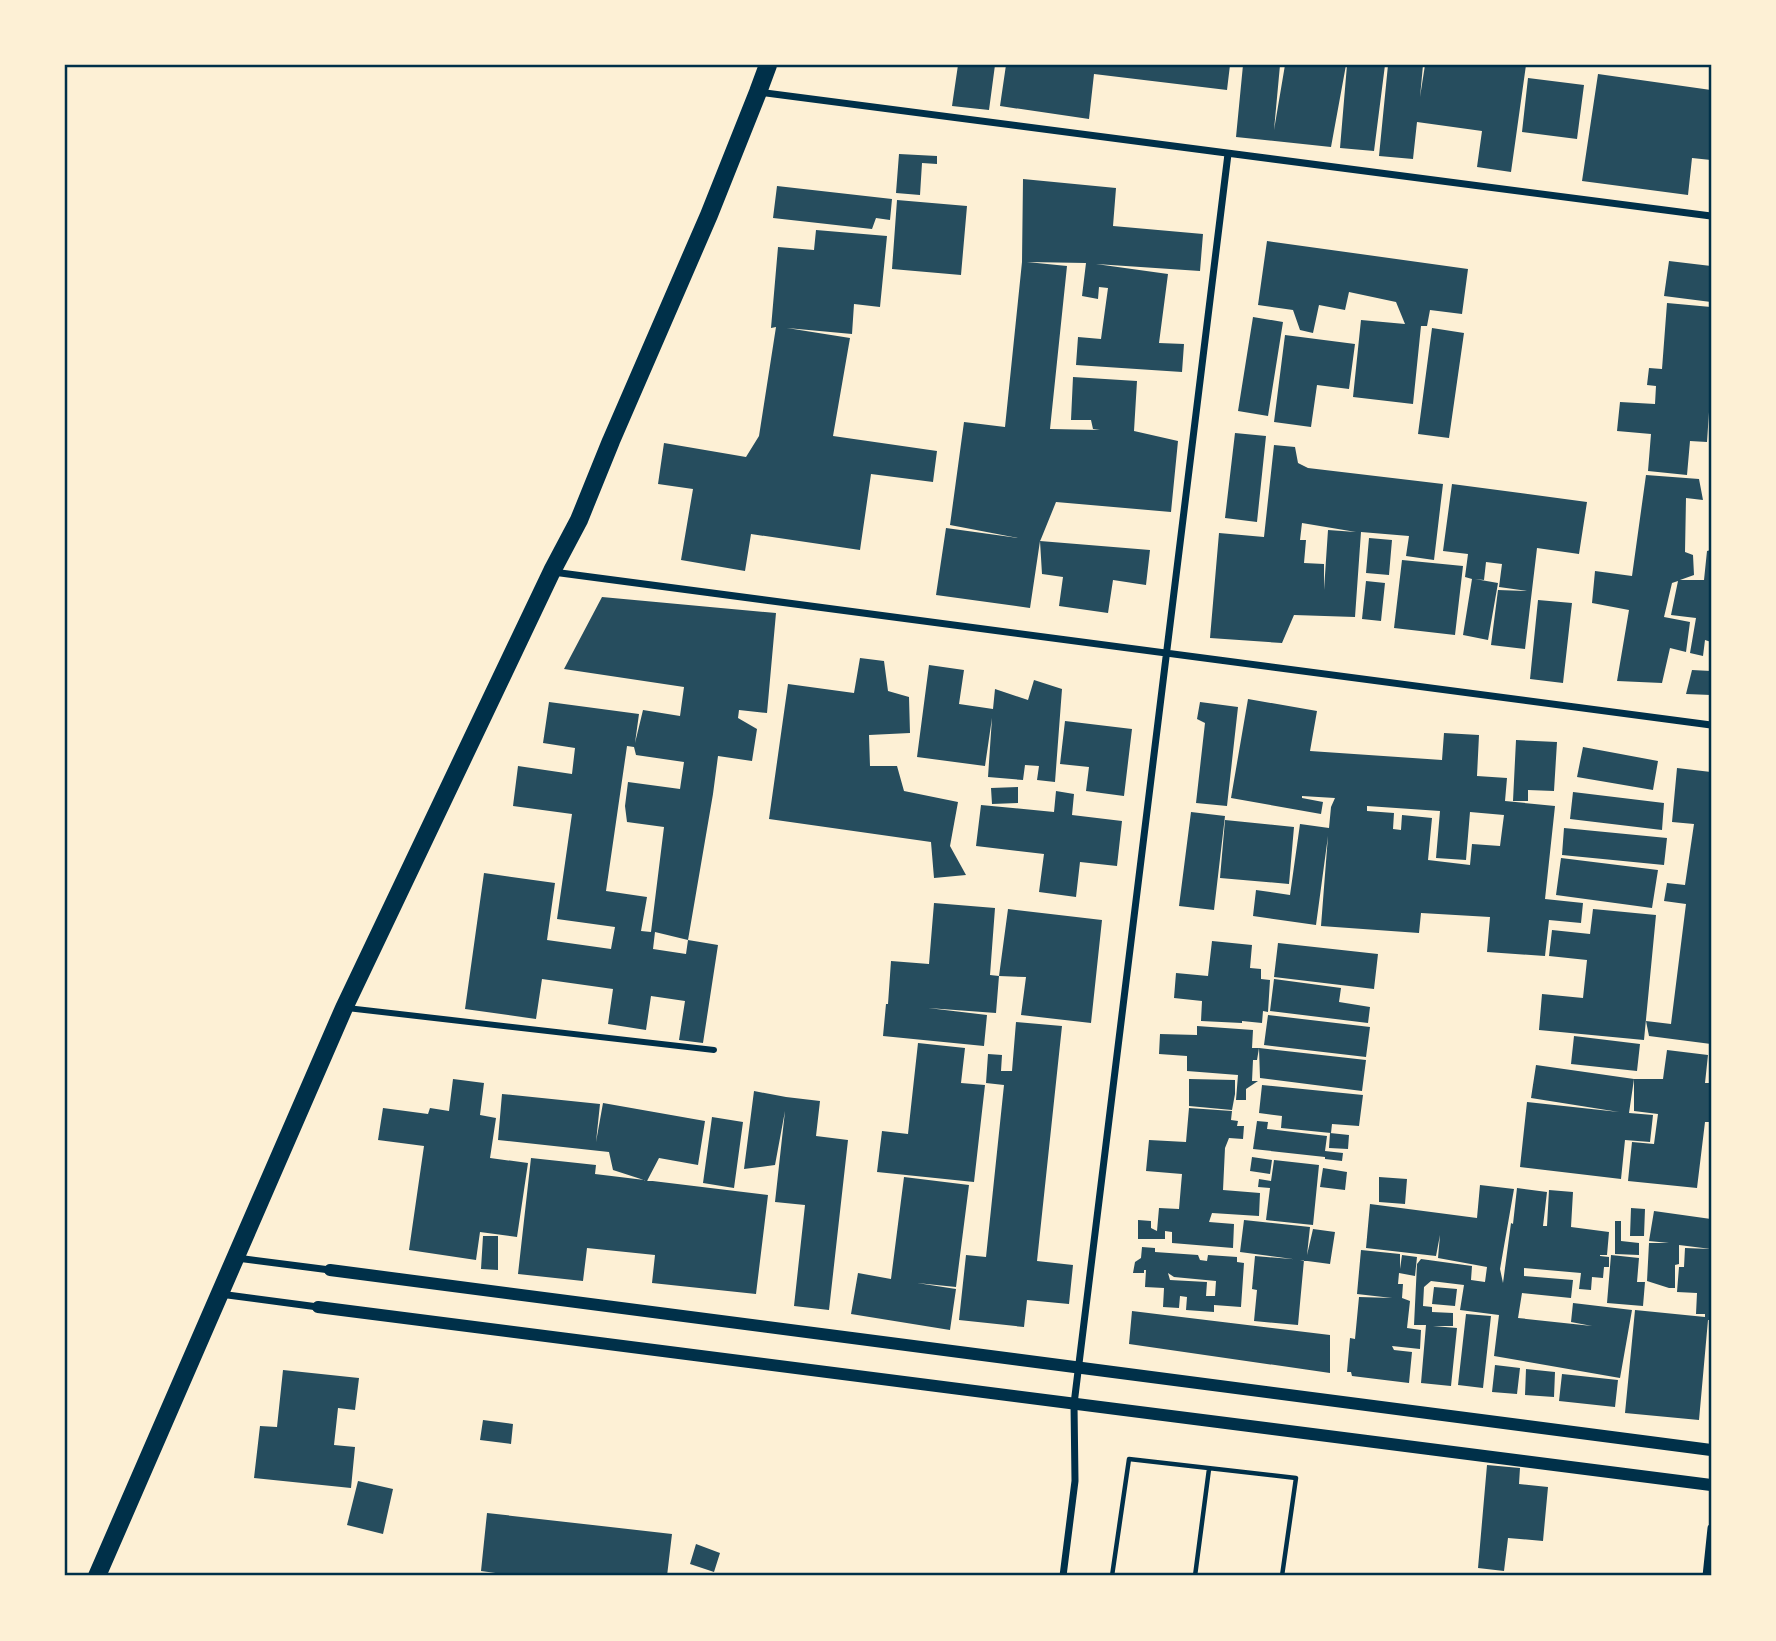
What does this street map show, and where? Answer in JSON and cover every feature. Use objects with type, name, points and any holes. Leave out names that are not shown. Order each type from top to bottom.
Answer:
[{"type":"main road","points":[[97,1576],[344,1008],[552,571],[579,520],[709,215],[768,65]]},
{"type":"street","points":[[758,92],[1711,216]]},
{"type":"street","points":[[1063,1576],[1075,1481],[1074,1404],[1228,154]]},
{"type":"street","points":[[552,571],[1711,725]]},
{"type":"street","points":[[344,1008],[714,1051]]},
{"type":"street","points":[[235,1257],[1711,1450]]},
{"type":"street","points":[[219,1294],[1711,1485]]},
{"type":"street","points":[[1706,1576],[1711,1528]]},
{"type":"path","points":[[1112,1576],[1129,1459],[1296,1478],[1282,1576]]},
{"type":"path","points":[[1195,1576],[1209,1469]]},
{"type":"building","points":[[958,65],[995,65],[989,110],[952,106]]},
{"type":"building","points":[[1006,65],[1230,65],[1227,90],[1094,74],[1089,119],[1000,106]]},
{"type":"building","points":[[1243,65],[1280,65],[1274,130],[1285,65],[1346,65],[1331,147],[1236,137]]},
{"type":"building","points":[[1347,65],[1385,65],[1374,151],[1340,148]]},
{"type":"building","points":[[1388,65],[1423,65],[1420,97],[1425,65],[1526,65],[1511,172],[1477,167],[1482,131],[1417,122],[1413,159],[1379,156]]},
{"type":"building","points":[[1598,74],[1711,90],[1711,160],[1692,158],[1688,195],[1582,181]]},
{"type":"building","points":[[1528,78],[1584,85],[1577,139],[1522,132]]},
{"type":"building","points":[[899,154],[937,156],[937,164],[922,163],[920,195],[896,193]]},
{"type":"building","points":[[1023,179],[1116,188],[1113,226],[1203,234],[1200,271],[1096,264],[1168,274],[1159,343],[1184,344],[1182,372],[1076,365],[1078,337],[1101,339],[1108,288],[1099,287],[1098,299],[1082,296],[1086,263],[1027,262],[1067,266],[1050,429],[1100,430],[1093,429],[1091,420],[1071,420],[1073,377],[1137,381],[1134,431],[1178,441],[1171,512],[1056,502],[1040,541],[1030,608],[936,595],[946,528],[1018,538],[950,525],[964,422],[1005,427],[1022,262]]},
{"type":"building","points":[[777,186],[892,199],[890,220],[876,218],[872,229],[773,218]]},
{"type":"building","points":[[897,200],[967,206],[961,275],[892,269]]},
{"type":"building","points":[[816,230],[887,236],[880,307],[854,304],[852,334],[787,328],[850,338],[833,436],[937,451],[933,482],[871,474],[860,550],[751,534],[745,571],[681,560],[693,489],[658,484],[664,443],[746,457],[759,436],[776,327],[771,328],[778,247],[814,250]]},
{"type":"building","points":[[1267,241],[1468,269],[1462,314],[1430,310],[1427,326],[1421,326],[1413,404],[1353,397],[1361,320],[1405,324],[1396,302],[1349,292],[1345,310],[1319,305],[1313,333],[1300,330],[1293,310],[1258,305]]},
{"type":"building","points":[[1669,261],[1711,266],[1711,302],[1664,296]]},
{"type":"building","points":[[1667,303],[1711,307],[1711,382],[1707,442],[1690,441],[1687,475],[1648,471],[1651,434],[1617,431],[1620,402],[1655,404],[1656,386],[1647,385],[1649,368],[1662,369]]},
{"type":"building","points":[[1253,317],[1283,322],[1268,416],[1238,411]]},
{"type":"building","points":[[1432,328],[1464,333],[1449,438],[1418,434]]},
{"type":"building","points":[[1285,335],[1355,344],[1349,389],[1317,385],[1311,427],[1274,422]]},
{"type":"building","points":[[1235,433],[1266,436],[1257,522],[1225,518]]},
{"type":"building","points":[[1274,445],[1295,447],[1298,463],[1308,468],[1443,484],[1434,560],[1406,556],[1409,536],[1361,532],[1355,617],[1294,615],[1282,643],[1210,638],[1219,533],[1264,537]],"holes":[[[1302,523],[1356,532],[1328,530],[1324,590],[1324,564],[1304,563],[1306,540],[1300,540]]]},
{"type":"building","points":[[1646,475],[1699,479],[1703,500],[1686,498],[1685,552],[1693,555],[1694,575],[1680,580],[1704,580],[1707,551],[1711,550],[1711,642],[1705,640],[1703,656],[1690,653],[1696,618],[1671,615],[1678,581],[1672,583],[1664,617],[1690,622],[1686,652],[1670,648],[1662,683],[1617,681],[1629,610],[1592,603],[1595,571],[1632,576]]},
{"type":"building","points":[[1452,484],[1587,502],[1579,554],[1537,548],[1525,649],[1491,645],[1498,590],[1527,591],[1499,587],[1502,564],[1486,562],[1484,580],[1475,579],[1498,583],[1488,640],[1463,635],[1472,579],[1465,577],[1468,554],[1443,551]]},
{"type":"building","points":[[1369,538],[1392,540],[1389,575],[1366,573]]},
{"type":"building","points":[[1040,541],[1150,550],[1146,585],[1113,580],[1108,613],[1059,606],[1063,577],[1042,574]]},
{"type":"building","points":[[1402,560],[1463,566],[1455,635],[1394,628]]},
{"type":"building","points":[[1366,581],[1385,583],[1381,621],[1362,619]]},
{"type":"building","points":[[602,597],[776,613],[767,713],[739,710],[738,718],[757,729],[752,761],[718,756],[688,940],[718,945],[703,1043],[679,1040],[685,1001],[651,996],[646,1030],[608,1024],[613,989],[542,979],[536,1019],[465,1009],[484,873],[555,883],[547,940],[611,949],[615,927],[557,919],[572,814],[513,806],[518,766],[572,774],[575,748],[543,743],[549,702],[639,714],[635,743],[643,710],[680,716],[684,687],[564,669]],"holes":[[[627,746],[634,747],[636,755],[684,762],[680,789],[628,782],[625,806],[627,822],[664,827],[651,932],[641,931],[647,897],[606,891]],[[655,932],[688,940],[686,954],[653,949]]]},
{"type":"building","points":[[1538,600],[1572,603],[1563,683],[1530,679]]},
{"type":"building","points":[[860,658],[884,661],[888,691],[909,697],[910,733],[869,735],[870,766],[897,766],[904,791],[958,802],[950,846],[966,875],[934,878],[931,842],[769,819],[788,684],[854,693]]},
{"type":"building","points":[[929,665],[964,670],[959,704],[993,709],[995,689],[1028,700],[1034,680],[1062,689],[1055,782],[1037,780],[1039,766],[1025,765],[1023,780],[988,777],[992,718],[985,766],[917,757]]},
{"type":"building","points":[[1692,670],[1711,671],[1711,695],[1686,694]]},
{"type":"building","points":[[1248,699],[1317,711],[1310,751],[1442,760],[1444,733],[1479,735],[1477,776],[1507,778],[1505,801],[1555,806],[1545,899],[1583,903],[1581,923],[1549,920],[1545,956],[1487,952],[1490,917],[1421,913],[1419,933],[1321,926],[1328,836],[1316,925],[1253,916],[1256,890],[1290,895],[1300,824],[1329,828],[1331,807],[1335,798],[1302,796],[1323,802],[1321,814],[1231,798]],"holes":[[[1367,806],[1440,811],[1436,858],[1466,860],[1470,812],[1504,815],[1500,846],[1472,844],[1470,865],[1428,860],[1432,818],[1402,815],[1401,830],[1393,829],[1394,813],[1367,811]]]},
{"type":"building","points":[[1200,702],[1238,707],[1227,806],[1196,803],[1205,723],[1197,719]]},
{"type":"building","points":[[1065,721],[1132,729],[1124,796],[1086,791],[1089,767],[1060,764]]},
{"type":"building","points":[[1516,740],[1557,742],[1554,791],[1528,790],[1528,801],[1513,801]]},
{"type":"building","points":[[1583,747],[1658,761],[1653,790],[1577,777]]},
{"type":"building","points":[[1677,768],[1711,772],[1711,1044],[1649,1036],[1646,1021],[1671,1024],[1686,904],[1664,901],[1667,883],[1685,885],[1694,824],[1672,822]]},
{"type":"building","points":[[1018,787],[1018,803],[992,804],[991,788]]},
{"type":"building","points":[[1056,791],[1074,794],[1072,815],[1122,821],[1117,866],[1080,862],[1076,897],[1039,892],[1044,854],[976,846],[981,805],[1054,812]]},
{"type":"building","points":[[1573,792],[1664,803],[1662,830],[1570,819]]},
{"type":"building","points":[[1191,812],[1225,816],[1214,910],[1179,906]]},
{"type":"building","points":[[1225,820],[1294,827],[1289,884],[1220,878]]},
{"type":"building","points":[[1564,828],[1667,838],[1664,865],[1562,855]]},
{"type":"building","points":[[1561,858],[1658,870],[1652,908],[1556,895]]},
{"type":"building","points":[[934,903],[995,908],[990,975],[999,976],[996,1013],[928,1008],[987,1015],[984,1046],[883,1036],[891,961],[929,964]]},
{"type":"building","points":[[1008,909],[1102,920],[1091,1023],[1021,1015],[1026,977],[999,976]]},
{"type":"building","points":[[1593,909],[1656,915],[1644,1040],[1539,1030],[1542,994],[1583,998],[1587,960],[1549,956],[1552,930],[1590,934]]},
{"type":"building","points":[[1212,941],[1252,945],[1250,968],[1261,969],[1261,979],[1270,980],[1268,1012],[1263,1011],[1262,1023],[1201,1021],[1202,1001],[1174,998],[1176,973],[1208,976]]},
{"type":"building","points":[[1278,943],[1378,954],[1374,989],[1274,977]]},
{"type":"building","points":[[1274,979],[1341,988],[1339,1002],[1370,1007],[1368,1023],[1270,1011]]},
{"type":"building","points":[[1268,1015],[1370,1027],[1366,1057],[1264,1045]]},
{"type":"building","points":[[1016,1022],[1062,1026],[1037,1261],[1073,1265],[1069,1304],[1027,1300],[1024,1327],[959,1320],[966,1255],[986,1257],[1004,1085],[986,1083],[988,1054],[1002,1055],[1001,1071],[1012,1071]]},
{"type":"building","points":[[1197,1026],[1253,1030],[1252,1048],[1259,1048],[1257,1060],[1253,1060],[1252,1081],[1258,1081],[1246,1089],[1246,1100],[1236,1100],[1238,1075],[1187,1071],[1187,1056],[1159,1054],[1160,1034],[1197,1035]]},
{"type":"building","points":[[1574,1036],[1640,1044],[1637,1071],[1571,1064]]},
{"type":"building","points":[[918,1043],[965,1048],[961,1083],[985,1085],[974,1182],[877,1172],[882,1131],[908,1134]]},
{"type":"building","points":[[1259,1048],[1366,1060],[1362,1091],[1260,1078]]},
{"type":"building","points":[[1667,1050],[1708,1055],[1705,1083],[1711,1083],[1711,1122],[1705,1122],[1697,1188],[1628,1181],[1632,1142],[1654,1144],[1658,1114],[1634,1111],[1634,1079],[1663,1079]]},
{"type":"building","points":[[1536,1065],[1634,1079],[1629,1113],[1653,1115],[1650,1142],[1625,1140],[1621,1179],[1520,1167],[1527,1102],[1619,1112],[1531,1098]]},
{"type":"building","points":[[453,1079],[484,1083],[480,1115],[496,1118],[490,1158],[528,1163],[517,1237],[480,1232],[476,1260],[409,1250],[424,1146],[378,1140],[383,1108],[428,1114],[430,1108],[449,1111]]},
{"type":"building","points":[[1189,1079],[1235,1080],[1232,1110],[1189,1106]]},
{"type":"building","points":[[1262,1085],[1363,1095],[1359,1126],[1332,1124],[1331,1133],[1281,1128],[1282,1116],[1259,1113]]},
{"type":"building","points":[[754,1091],[820,1101],[816,1136],[848,1140],[829,1310],[794,1306],[805,1205],[775,1202],[785,1111],[775,1165],[744,1169]]},
{"type":"building","points":[[502,1094],[600,1104],[596,1142],[603,1103],[705,1121],[698,1165],[659,1158],[647,1181],[613,1170],[609,1152],[498,1140]]},
{"type":"building","points":[[1189,1108],[1232,1111],[1231,1120],[1238,1121],[1237,1126],[1244,1126],[1243,1139],[1229,1138],[1225,1148],[1223,1190],[1260,1193],[1259,1216],[1212,1213],[1209,1222],[1234,1224],[1233,1248],[1172,1243],[1172,1232],[1165,1231],[1165,1239],[1138,1239],[1138,1220],[1151,1221],[1151,1228],[1157,1231],[1159,1208],[1179,1209],[1182,1174],[1146,1171],[1149,1140],[1186,1142]]},
{"type":"building","points":[[712,1117],[743,1122],[734,1188],[703,1183]]},
{"type":"building","points":[[1257,1121],[1268,1122],[1267,1129],[1327,1136],[1325,1151],[1343,1153],[1342,1161],[1253,1149]]},
{"type":"building","points":[[1330,1133],[1349,1135],[1348,1149],[1329,1148]]},
{"type":"building","points":[[1252,1157],[1272,1160],[1270,1174],[1250,1171]]},
{"type":"building","points":[[531,1158],[596,1165],[595,1174],[768,1195],[756,1294],[652,1283],[655,1255],[587,1248],[583,1281],[518,1274]]},
{"type":"building","points":[[1274,1160],[1319,1165],[1313,1225],[1266,1220],[1270,1188],[1258,1187],[1259,1179],[1271,1181]]},
{"type":"building","points":[[1323,1168],[1347,1172],[1345,1190],[1320,1187]]},
{"type":"building","points":[[904,1177],[969,1185],[956,1287],[917,1283],[956,1289],[950,1330],[851,1314],[858,1273],[891,1279]]},
{"type":"building","points":[[1379,1177],[1407,1179],[1405,1204],[1379,1202]]},
{"type":"building","points":[[1480,1185],[1514,1189],[1500,1269],[1503,1283],[1517,1188],[1547,1192],[1543,1226],[1547,1226],[1549,1190],[1573,1192],[1571,1227],[1609,1232],[1607,1255],[1600,1256],[1609,1257],[1609,1267],[1604,1267],[1603,1278],[1592,1277],[1591,1290],[1579,1289],[1581,1273],[1524,1268],[1524,1276],[1573,1280],[1571,1298],[1522,1293],[1518,1318],[1592,1326],[1571,1322],[1573,1303],[1632,1310],[1620,1378],[1494,1356],[1499,1315],[1460,1310],[1464,1285],[1431,1281],[1424,1287],[1423,1306],[1432,1307],[1432,1312],[1453,1313],[1453,1326],[1433,1326],[1457,1328],[1451,1386],[1421,1383],[1426,1325],[1414,1325],[1417,1264],[1421,1259],[1472,1266],[1471,1280],[1485,1282],[1487,1267],[1438,1258],[1440,1235],[1436,1256],[1366,1248],[1370,1204],[1477,1218]]},
{"type":"building","points":[[1631,1208],[1645,1209],[1644,1236],[1630,1236]]},
{"type":"building","points":[[1654,1211],[1711,1219],[1711,1249],[1679,1245],[1679,1264],[1675,1265],[1675,1288],[1647,1281],[1649,1243],[1669,1243],[1649,1241]]},
{"type":"building","points":[[1244,1220],[1310,1227],[1307,1255],[1313,1229],[1335,1232],[1330,1264],[1240,1252]]},
{"type":"building","points":[[1615,1221],[1621,1221],[1621,1241],[1639,1243],[1639,1255],[1615,1254]]},
{"type":"building","points":[[483,1236],[498,1236],[498,1270],[481,1269]]},
{"type":"building","points":[[1142,1247],[1155,1248],[1155,1252],[1198,1255],[1200,1260],[1207,1261],[1208,1255],[1237,1257],[1237,1262],[1244,1263],[1241,1307],[1214,1305],[1214,1312],[1186,1310],[1187,1297],[1180,1296],[1179,1308],[1163,1307],[1164,1288],[1145,1287],[1146,1270],[1144,1273],[1133,1273],[1135,1262],[1141,1258]],"holes":[[[1168,1273],[1174,1277],[1216,1281],[1215,1296],[1206,1296],[1207,1282],[1170,1280]]]},
{"type":"building","points":[[1685,1248],[1711,1249],[1711,1320],[1708,1320],[1699,1420],[1625,1413],[1635,1310],[1705,1317],[1705,1314],[1696,1314],[1697,1293],[1677,1292],[1679,1267],[1684,1267]]},
{"type":"building","points":[[1361,1250],[1400,1254],[1400,1269],[1402,1255],[1417,1257],[1415,1276],[1399,1273],[1398,1284],[1403,1284],[1402,1298],[1410,1301],[1407,1328],[1421,1330],[1420,1349],[1392,1346],[1394,1350],[1412,1352],[1409,1383],[1352,1376],[1351,1372],[1347,1372],[1350,1338],[1355,1339],[1359,1297],[1392,1298],[1357,1294]]},
{"type":"building","points":[[1611,1255],[1639,1258],[1637,1282],[1645,1282],[1643,1306],[1607,1303]]},
{"type":"building","points":[[1255,1256],[1304,1260],[1298,1325],[1254,1321],[1257,1290],[1252,1289]]},
{"type":"building","points":[[1434,1287],[1457,1289],[1455,1306],[1432,1304]]},
{"type":"building","points":[[1132,1311],[1330,1335],[1330,1373],[1129,1344]]},
{"type":"building","points":[[1466,1314],[1491,1316],[1483,1388],[1458,1385]]},
{"type":"building","points":[[1495,1365],[1520,1368],[1517,1394],[1492,1392]]},
{"type":"building","points":[[1526,1369],[1555,1372],[1554,1397],[1525,1395]]},
{"type":"building","points":[[283,1370],[359,1378],[355,1410],[338,1408],[334,1445],[355,1447],[351,1488],[254,1478],[260,1426],[277,1427]]},
{"type":"building","points":[[1562,1374],[1618,1380],[1615,1407],[1559,1401]]},
{"type":"building","points":[[483,1420],[513,1424],[511,1444],[480,1440]]},
{"type":"building","points":[[1487,1465],[1520,1468],[1519,1484],[1548,1487],[1543,1541],[1508,1538],[1504,1571],[1478,1568]]},
{"type":"building","points":[[358,1481],[393,1489],[383,1534],[347,1525]]},
{"type":"building","points":[[487,1513],[672,1534],[667,1576],[518,1576],[481,1571]]},
{"type":"building","points":[[696,1544],[720,1553],[714,1572],[690,1564]]}]
